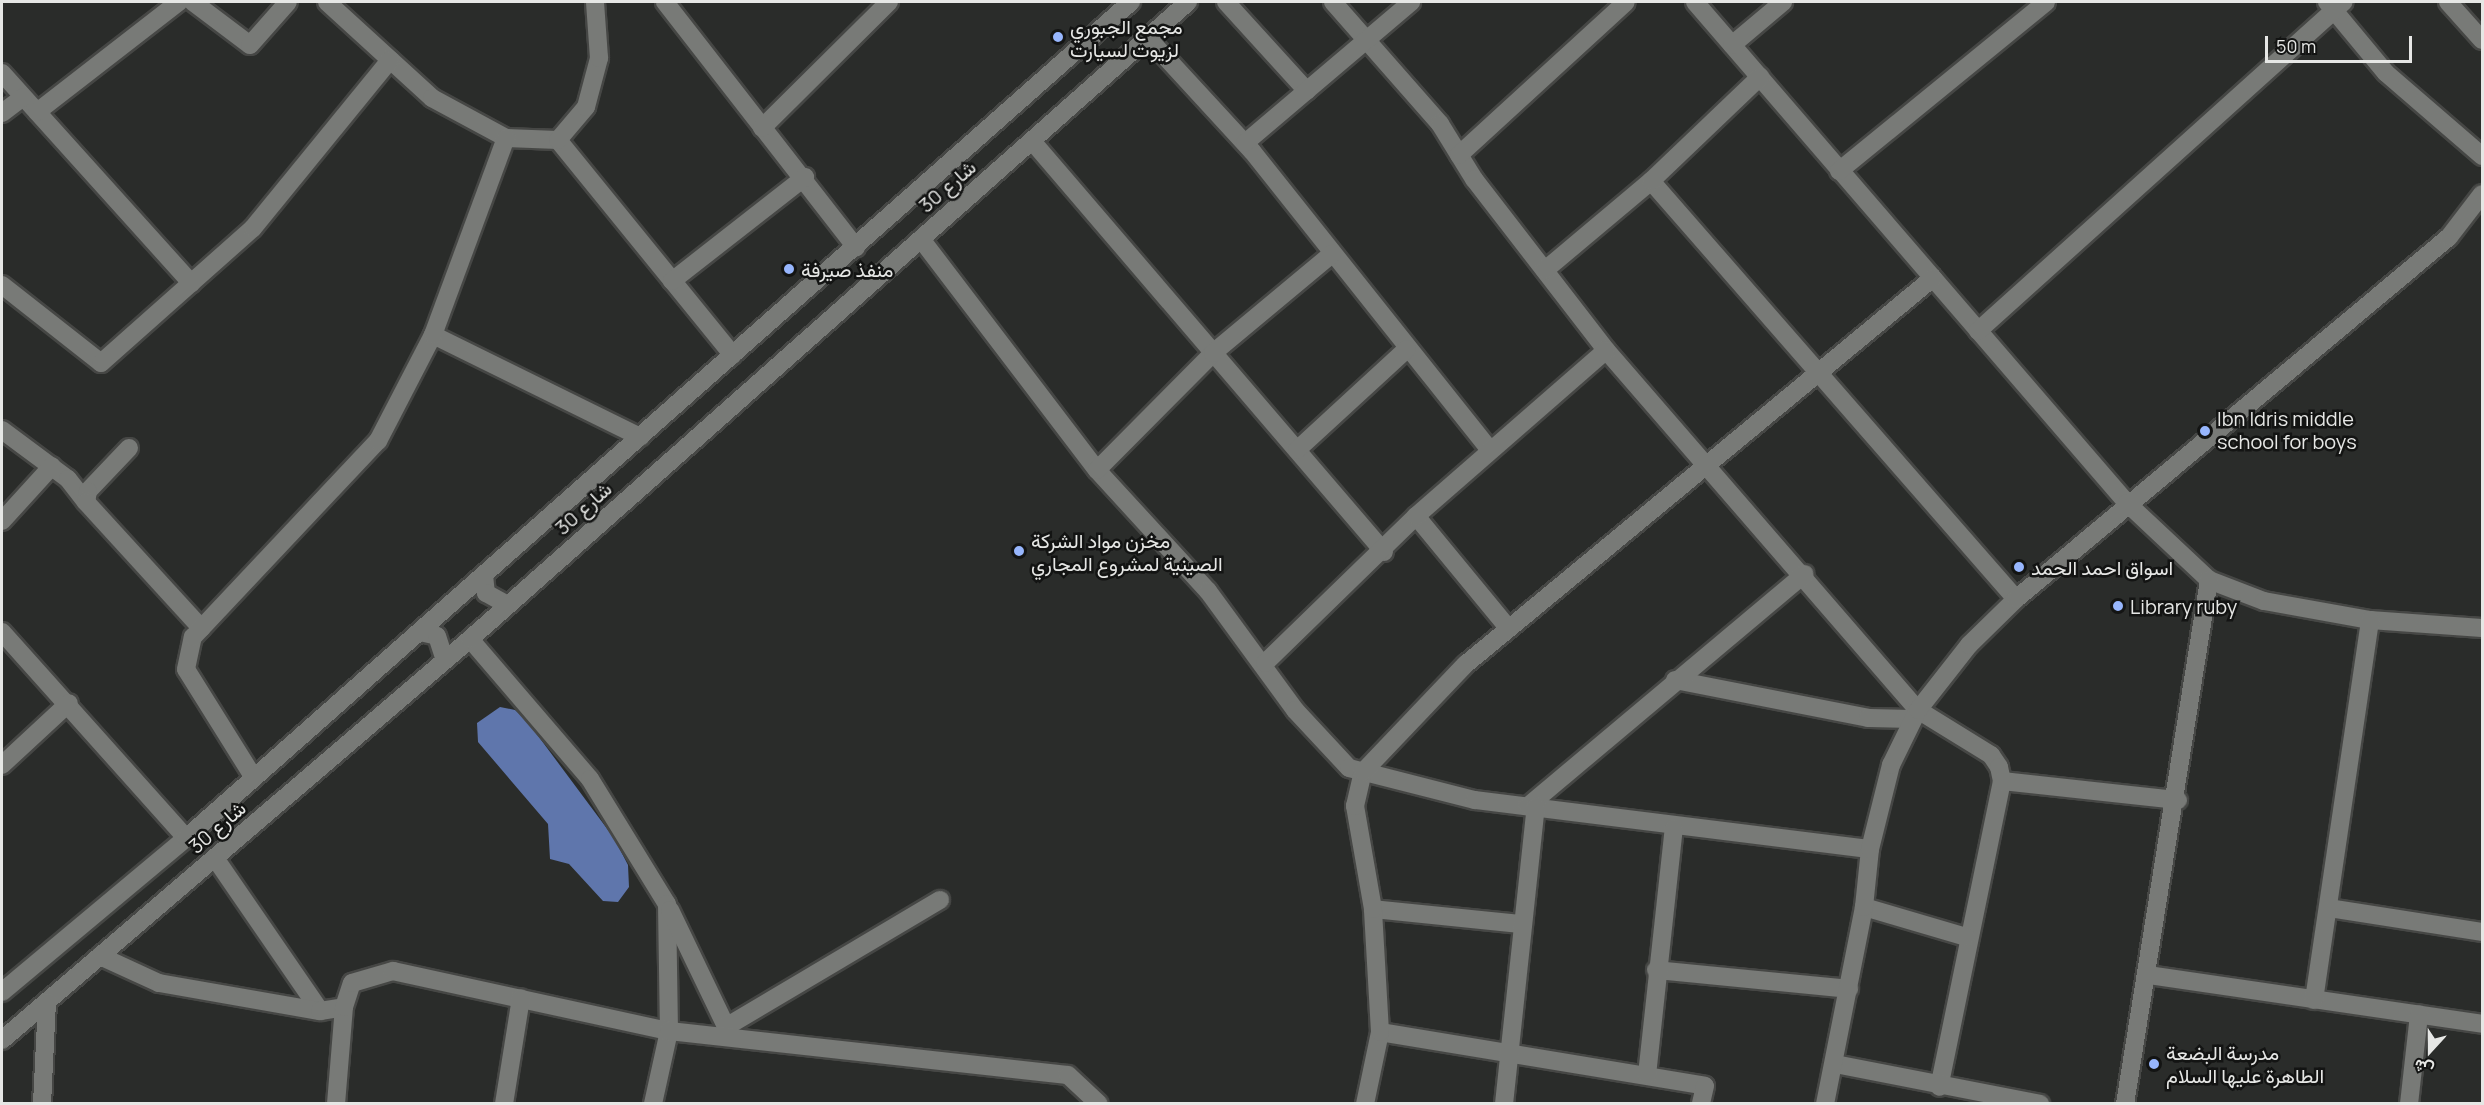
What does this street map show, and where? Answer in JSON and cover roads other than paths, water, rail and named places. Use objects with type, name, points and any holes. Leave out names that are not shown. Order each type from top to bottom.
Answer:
[{"type":"street","points":[[193,2],[250,45],[288,2]]},
{"type":"street","points":[[327,2],[432,98],[506,138],[558,140],[733,355]]},
{"type":"street","points":[[558,140],[586,108],[599,58],[595,2]]},
{"type":"street","points":[[665,2],[762,128],[805,177],[856,247]]},
{"type":"street","points":[[762,128],[889,2]]},
{"type":"street","name":"شارع 30","points":[[2,992],[186,838],[1131,2]]},
{"type":"street","name":"شارع 30","points":[[2,1040],[470,639],[1188,2]]},
{"type":"street","points":[[1226,2],[1307,91]]},
{"type":"street","points":[[1333,2],[1440,124],[1459,155],[1606,350],[1710,464],[1804,574],[1915,714],[1991,755],[2002,781],[1966,937],[1939,1087]]},
{"type":"street","points":[[1245,143],[1368,41],[1411,2]]},
{"type":"street","points":[[1459,155],[1626,2]]},
{"type":"street","points":[[1695,2],[2127,503],[2209,580],[2264,601],[2370,620],[2482,628]]},
{"type":"street","points":[[1732,45],[1783,2]]},
{"type":"street","points":[[1839,171],[2046,2]]},
{"type":"street","points":[[2448,2],[2482,40]]},
{"type":"street","points":[[37,112],[172,4]]},
{"type":"street","points":[[1978,331],[2335,4],[2386,72],[2482,156]]},
{"type":"street","points":[[1148,38],[1245,143],[1407,349],[1490,450]]},
{"type":"street","points":[[2,285],[101,363],[254,228],[390,60]]},
{"type":"street","points":[[2,73],[191,283]]},
{"type":"street","points":[[1545,270],[1651,181],[1760,77]]},
{"type":"street","points":[[2,113],[23,97]]},
{"type":"street","points":[[254,778],[186,669],[193,637],[378,441],[433,335],[506,138]]},
{"type":"street","points":[[1032,141],[1384,552]]},
{"type":"street","points":[[672,281],[805,177]]},
{"type":"street","points":[[1651,181],[2016,599]]},
{"type":"street","points":[[1825,1104],[1835,1064],[1864,907],[1870,849],[1891,765],[1915,714],[1969,645],[2016,599],[2127,503],[2449,237],[2482,194]]},
{"type":"street","points":[[921,239],[1097,470],[1208,591],[1265,663],[1295,710],[1349,768],[1532,807],[1674,828],[1870,849]]},
{"type":"street","points":[[1097,470],[1213,353],[1332,254]]},
{"type":"street","points":[[1365,1104],[1380,1032],[1373,909],[1355,806],[1363,772],[1466,663],[1933,278]]},
{"type":"street","points":[[433,335],[640,437]]},
{"type":"street","points":[[1297,450],[1407,349]]},
{"type":"street","points":[[1265,663],[1384,552],[1416,516],[1606,350]]},
{"type":"street","points":[[2,430],[52,466],[201,628]]},
{"type":"street","points":[[86,502],[88,491],[129,448]]},
{"type":"street","points":[[2,521],[52,466]]},
{"type":"street","points":[[1416,516],[1509,629]]},
{"type":"street","points":[[484,574],[486,593],[508,605]]},
{"type":"street","points":[[1504,1104],[1532,807],[1676,680],[1804,574]]},
{"type":"street","points":[[2125,1104],[2178,800],[2209,580]]},
{"type":"street","points":[[2314,1000],[2330,908],[2370,620]]},
{"type":"street","points":[[2,632],[69,703],[186,838]]},
{"type":"street","points":[[420,632],[437,636],[445,660]]},
{"type":"street","points":[[470,639],[590,779],[667,904],[729,1033]]},
{"type":"street","points":[[1676,680],[1868,718],[1915,714]]},
{"type":"street","points":[[5,755],[69,703]]},
{"type":"street","points":[[2002,781],[2178,800]]},
{"type":"street","points":[[1647,1075],[1656,970],[1674,828]]},
{"type":"street","points":[[215,858],[320,1011]]},
{"type":"street","points":[[729,1033],[940,900]]},
{"type":"street","points":[[653,1104],[669,1030],[667,904]]},
{"type":"street","points":[[1864,907],[1966,937]]},
{"type":"street","points":[[2330,908],[2482,932]]},
{"type":"street","points":[[1373,909],[1521,924]]},
{"type":"street","points":[[100,956],[159,983],[320,1011],[344,1007]]},
{"type":"street","points":[[1656,970],[1849,989]]},
{"type":"street","points":[[336,1104],[344,1007],[352,983],[393,971],[669,1030],[729,1033],[1068,1075],[1099,1104]]},
{"type":"street","points":[[2148,975],[2482,1024]]},
{"type":"street","points":[[504,1104],[522,998]]},
{"type":"street","points":[[42,1104],[47,1002]]},
{"type":"street","points":[[2409,1104],[2419,1015]]},
{"type":"street","points":[[1380,1032],[1507,1055],[1647,1075],[1705,1086],[1701,1104]]},
{"type":"street","points":[[1835,1064],[1939,1087],[2040,1104]]},
{"type":"water","points":[[500,707],[515,710],[527,721],[614,838],[628,865],[629,887],[618,902],[603,901],[569,864],[550,859],[548,824],[478,742],[477,723]]},
{"type":"place","name":"مجمع الجبوري لزيوت لسيارت","points":[[1058,37]]},
{"type":"place","name":"منفذ صيرفة","points":[[789,269]]},
{"type":"place","name":"Ibn Idris middle school for boys","points":[[2205,431]]},
{"type":"place","name":"مخزن مواد الشركة الصينية لمشروع المجاري","points":[[1019,551]]},
{"type":"place","name":"اسواق احمد الحمد","points":[[2019,567]]},
{"type":"place","name":"Library ruby","points":[[2118,606]]},
{"type":"place","name":"مدرسة البضعة الطاهرة عليها السلام","points":[[2154,1064]]}]
